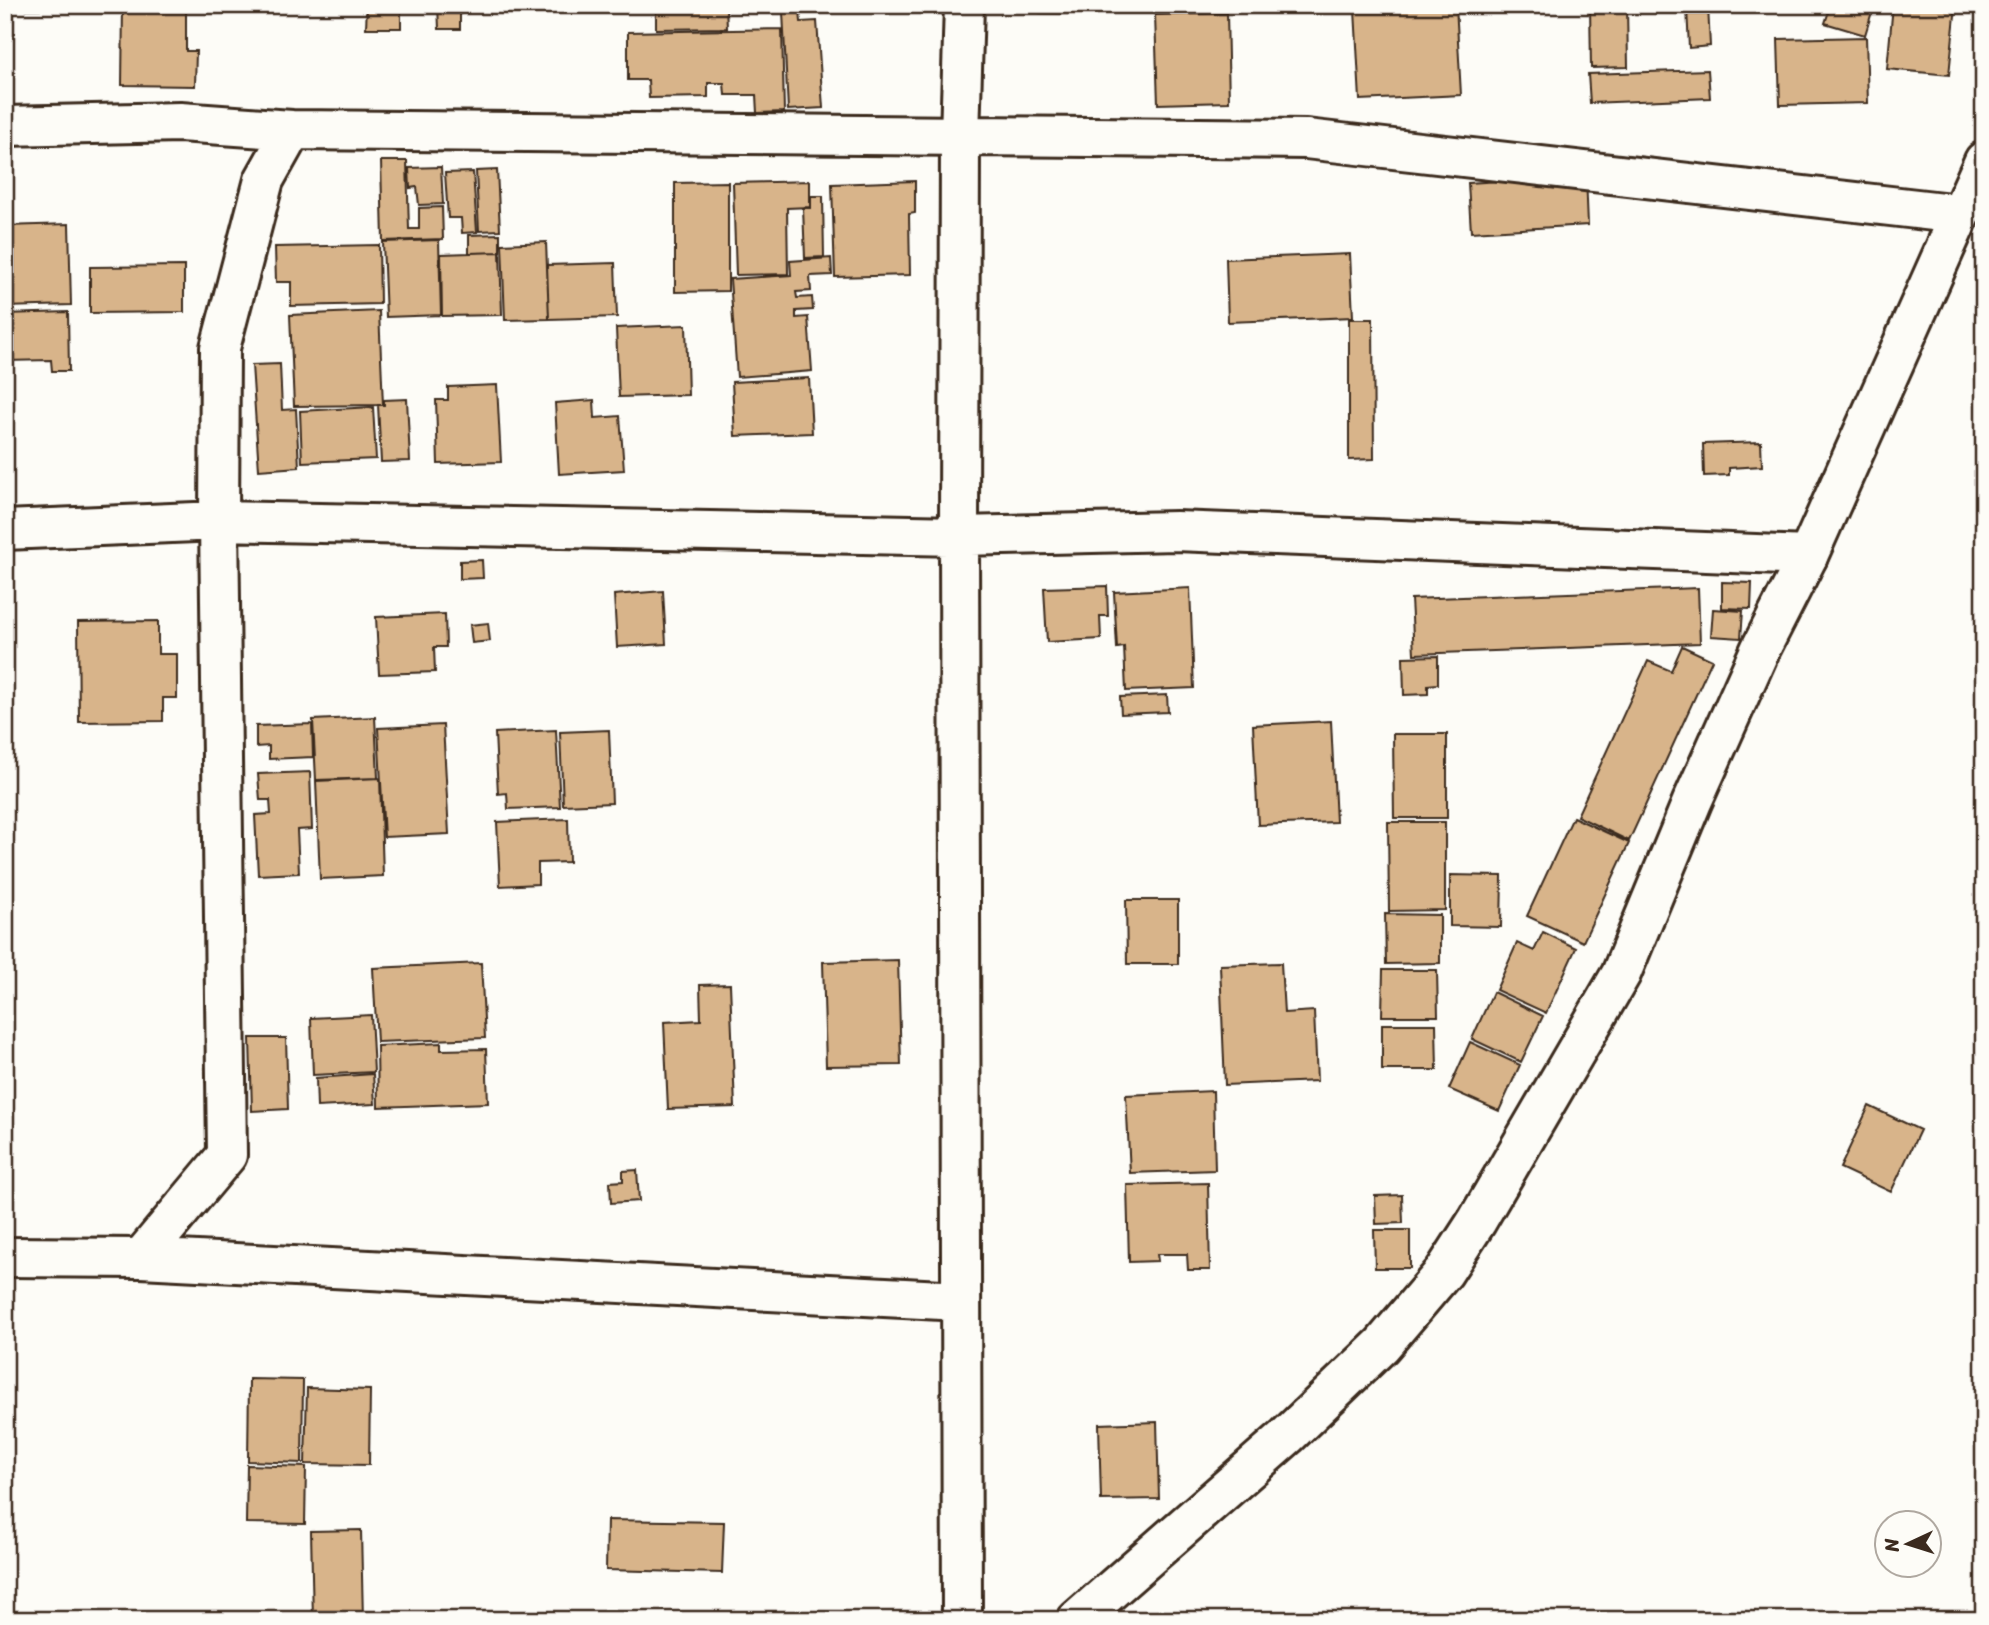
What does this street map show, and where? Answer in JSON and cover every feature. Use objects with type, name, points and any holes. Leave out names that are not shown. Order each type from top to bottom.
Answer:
[{"type":"street","points":[[962,1620],[960,136],[964,5]]},
{"type":"street","points":[[5,127],[180,122],[292,130],[1306,139],[1960,214]]},
{"type":"street","points":[[141,1258],[227,1155],[219,521],[220,348],[264,180],[292,130]]},
{"type":"street","points":[[1077,1620],[1287,1436],[1382,1345],[1444,1272],[1513,1163],[1621,974],[1692,802],[1743,688],[1808,556],[1984,161]]},
{"type":"street","points":[[5,530],[219,521],[960,536],[1176,531],[1808,556]]},
{"type":"street","points":[[5,1256],[141,1258],[961,1301]]},
{"type":"building","points":[[5,5],[72,5],[72,8],[5,9]]},
{"type":"building","points":[[123,5],[186,5],[186,51],[196,51],[195,86],[122,85]]},
{"type":"building","points":[[367,5],[401,5],[401,28],[366,28]]},
{"type":"building","points":[[438,5],[460,5],[460,29],[439,29]]},
{"type":"building","points":[[656,5],[726,5],[727,28],[656,29]]},
{"type":"building","points":[[1040,5],[1106,5],[1106,14],[1040,13]]},
{"type":"building","points":[[1456,5],[1461,95],[1360,100],[1355,10]]},
{"type":"building","points":[[1590,5],[1627,5],[1628,67],[1591,68]]},
{"type":"building","points":[[1831,5],[1874,5],[1865,35],[1825,23]]},
{"type":"building","points":[[1893,5],[1956,5],[1949,75],[1887,69]]},
{"type":"building","points":[[1966,5],[1984,5],[1984,17],[1964,9]]},
{"type":"building","points":[[1708,6],[1710,46],[1689,48],[1687,8]]},
{"type":"building","points":[[783,12],[800,12],[801,22],[817,21],[823,108],[788,110]]},
{"type":"building","points":[[1227,13],[1229,102],[1158,104],[1155,15]]},
{"type":"building","points":[[782,29],[784,112],[757,113],[756,95],[725,95],[724,83],[708,83],[708,97],[649,98],[648,80],[628,80],[628,32]]},
{"type":"building","points":[[1866,37],[1868,103],[1780,105],[1778,39]]},
{"type":"building","points":[[1708,70],[1710,98],[1590,103],[1588,74]]},
{"type":"building","points":[[381,161],[407,161],[409,229],[419,229],[419,208],[442,207],[443,239],[383,241]]},
{"type":"building","points":[[441,167],[443,204],[419,205],[417,187],[410,188],[409,168]]},
{"type":"building","points":[[497,170],[500,230],[479,231],[476,171]]},
{"type":"building","points":[[473,172],[477,232],[462,233],[461,218],[448,218],[445,173]]},
{"type":"building","points":[[1586,176],[1588,225],[1471,232],[1468,183]]},
{"type":"building","points":[[810,181],[810,207],[787,208],[788,274],[736,275],[733,183]]},
{"type":"building","points":[[915,181],[915,213],[909,214],[910,275],[835,277],[832,184]]},
{"type":"building","points":[[728,182],[728,291],[675,292],[675,183]]},
{"type":"building","points":[[811,196],[823,196],[824,257],[805,258],[803,208],[811,208]]},
{"type":"building","points":[[69,224],[71,305],[5,307],[5,226]]},
{"type":"building","points":[[500,234],[500,252],[469,253],[469,235]]},
{"type":"building","points":[[439,240],[441,315],[386,317],[383,242]]},
{"type":"building","points":[[546,242],[549,319],[505,320],[502,244]]},
{"type":"building","points":[[379,245],[380,304],[291,306],[291,282],[276,282],[275,247]]},
{"type":"building","points":[[500,252],[502,315],[442,316],[441,254]]},
{"type":"building","points":[[1350,254],[1353,317],[1228,322],[1226,259]]},
{"type":"building","points":[[831,258],[832,275],[810,276],[811,291],[796,292],[797,298],[812,297],[813,310],[796,311],[796,318],[808,317],[812,371],[737,377],[730,279],[791,275],[790,261]]},
{"type":"building","points":[[615,263],[617,317],[549,319],[547,265]]},
{"type":"building","points":[[184,266],[184,312],[90,313],[90,267]]},
{"type":"building","points":[[379,311],[383,405],[294,406],[290,315]]},
{"type":"building","points":[[68,312],[69,371],[52,371],[51,360],[5,361],[5,314]]},
{"type":"building","points":[[1349,319],[1373,319],[1374,459],[1349,460]]},
{"type":"building","points":[[686,325],[688,395],[619,397],[616,328]]},
{"type":"building","points":[[280,364],[282,410],[296,409],[299,467],[259,470],[252,365]]},
{"type":"building","points":[[809,378],[812,433],[735,436],[732,382]]},
{"type":"building","points":[[497,385],[501,462],[438,464],[436,400],[448,400],[448,387]]},
{"type":"building","points":[[407,399],[410,461],[381,462],[378,405],[384,405],[384,400]]},
{"type":"building","points":[[594,400],[595,418],[620,416],[624,470],[559,474],[555,403]]},
{"type":"building","points":[[373,407],[376,459],[302,462],[300,411]]},
{"type":"building","points":[[1761,442],[1762,466],[1729,468],[1729,475],[1704,476],[1703,444]]},
{"type":"building","points":[[482,560],[483,578],[460,579],[460,561]]},
{"type":"building","points":[[1722,582],[1752,583],[1751,609],[1722,608]]},
{"type":"building","points":[[1107,586],[1108,616],[1100,616],[1101,639],[1047,642],[1044,588]]},
{"type":"building","points":[[1190,588],[1194,688],[1126,691],[1124,647],[1117,648],[1114,592]]},
{"type":"building","points":[[1698,588],[1700,643],[1414,654],[1411,599]]},
{"type":"building","points":[[663,591],[666,644],[617,647],[614,595]]},
{"type":"building","points":[[1713,609],[1743,611],[1741,638],[1711,636]]},
{"type":"building","points":[[445,614],[446,647],[434,647],[435,672],[379,674],[376,617]]},
{"type":"building","points":[[158,621],[158,654],[177,654],[177,698],[163,698],[163,721],[79,722],[78,622]]},
{"type":"building","points":[[488,623],[490,641],[472,643],[470,625]]},
{"type":"building","points":[[1682,646],[1712,660],[1629,841],[1577,816],[1648,661],[1671,671]]},
{"type":"building","points":[[1438,656],[1438,684],[1428,685],[1428,694],[1404,695],[1403,657]]},
{"type":"building","points":[[1167,695],[1168,712],[1121,714],[1120,697]]},
{"type":"building","points":[[375,717],[378,778],[316,780],[313,720]]},
{"type":"building","points":[[1331,721],[1336,822],[1258,825],[1253,725]]},
{"type":"building","points":[[312,724],[313,757],[269,759],[269,746],[256,747],[256,726]]},
{"type":"building","points":[[443,725],[449,834],[384,837],[378,728]]},
{"type":"building","points":[[556,730],[560,807],[508,809],[507,793],[498,794],[495,733]]},
{"type":"building","points":[[609,730],[612,803],[563,805],[560,732]]},
{"type":"building","points":[[1393,734],[1447,734],[1447,818],[1394,818]]},
{"type":"building","points":[[310,772],[312,829],[297,830],[299,873],[258,875],[255,815],[271,814],[270,800],[260,800],[258,774]]},
{"type":"building","points":[[380,778],[383,876],[320,879],[316,781]]},
{"type":"building","points":[[1573,817],[1629,843],[1583,942],[1527,916]]},
{"type":"building","points":[[568,819],[569,862],[538,863],[538,884],[500,886],[497,822]]},
{"type":"building","points":[[1388,822],[1445,822],[1445,910],[1389,911]]},
{"type":"building","points":[[1450,875],[1502,876],[1501,927],[1450,926]]},
{"type":"building","points":[[1126,900],[1178,900],[1178,964],[1127,964]]},
{"type":"building","points":[[1385,914],[1440,915],[1440,963],[1386,964]]},
{"type":"building","points":[[1543,932],[1576,948],[1546,1013],[1496,990],[1517,943],[1534,951]]},
{"type":"building","points":[[898,960],[901,1065],[826,1066],[823,962]]},
{"type":"building","points":[[481,963],[485,1038],[377,1042],[373,968]]},
{"type":"building","points":[[1281,963],[1284,1013],[1314,1011],[1317,1081],[1225,1085],[1220,965]]},
{"type":"building","points":[[1383,970],[1437,970],[1438,1016],[1382,1016]]},
{"type":"building","points":[[730,984],[735,1107],[668,1109],[664,1022],[701,1020],[700,985]]},
{"type":"building","points":[[1493,992],[1543,1016],[1521,1062],[1472,1039]]},
{"type":"building","points":[[371,1015],[374,1072],[313,1075],[311,1018]]},
{"type":"building","points":[[1382,1024],[1436,1024],[1437,1070],[1382,1070]]},
{"type":"building","points":[[250,1038],[286,1038],[288,1109],[252,1111]]},
{"type":"building","points":[[1470,1042],[1520,1065],[1499,1111],[1449,1089]]},
{"type":"building","points":[[441,1043],[441,1050],[486,1049],[488,1103],[378,1107],[377,1046]]},
{"type":"building","points":[[373,1074],[375,1104],[317,1107],[316,1078]]},
{"type":"building","points":[[1213,1091],[1215,1170],[1130,1173],[1126,1095]]},
{"type":"building","points":[[1869,1106],[1920,1130],[1891,1192],[1840,1168]]},
{"type":"building","points":[[637,1170],[639,1201],[611,1203],[610,1182],[623,1181],[623,1171]]},
{"type":"building","points":[[1208,1183],[1210,1270],[1188,1270],[1187,1254],[1157,1254],[1158,1261],[1129,1262],[1127,1185]]},
{"type":"building","points":[[1402,1195],[1403,1223],[1376,1224],[1375,1196]]},
{"type":"building","points":[[1374,1230],[1410,1230],[1410,1268],[1375,1268]]},
{"type":"building","points":[[249,1379],[303,1380],[302,1463],[248,1461]]},
{"type":"building","points":[[307,1388],[370,1390],[369,1465],[305,1464]]},
{"type":"building","points":[[1157,1422],[1159,1499],[1101,1500],[1099,1424]]},
{"type":"building","points":[[247,1465],[306,1467],[305,1524],[246,1523]]},
{"type":"building","points":[[607,1520],[724,1522],[722,1573],[606,1570]]},
{"type":"building","points":[[361,1530],[363,1620],[313,1620],[311,1531]]}]
